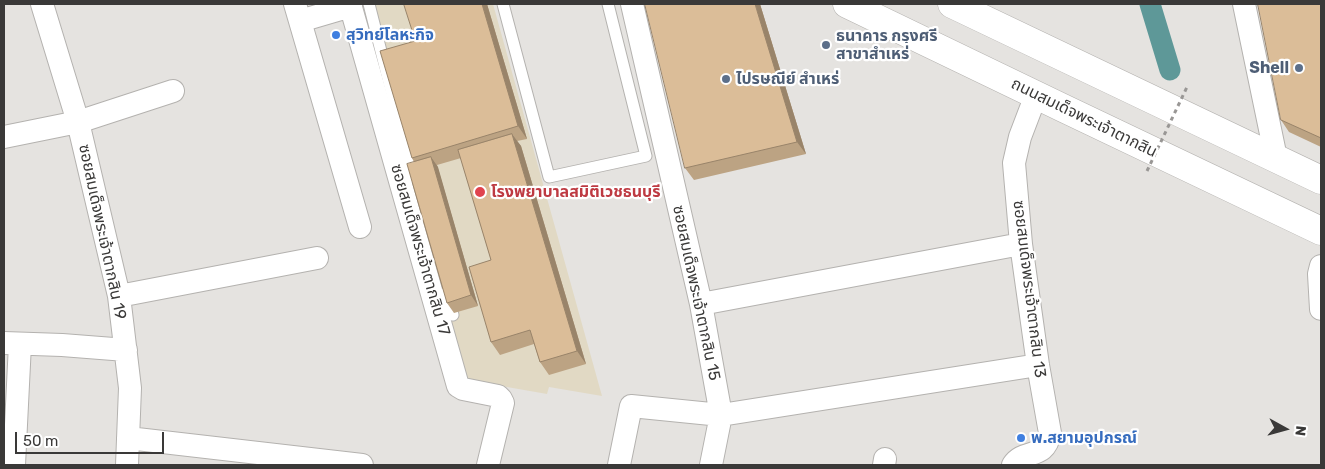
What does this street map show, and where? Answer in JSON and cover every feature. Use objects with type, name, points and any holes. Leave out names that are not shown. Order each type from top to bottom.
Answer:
[{"type":"main road","name":"ถนนสมเด็จพระเจ้าตากสิน","points":[[847,4],[1321,231]]},
{"type":"main road","points":[[952,4],[1321,180]]},
{"type":"street","name":"ซอยสมเด็จพระเจ้าตากสิน 19","points":[[42,4],[78,122],[119,296],[130,388],[127,465]]},
{"type":"street","name":"ซอยสมเด็จพระเจ้าตากสิน 15","points":[[632,4],[700,304],[721,415],[711,465]]},
{"type":"street","points":[[357,5],[298,12],[360,227]]},
{"type":"street","name":"ซอยสมเด็จพระเจ้าตากสิน 17","points":[[357,5],[458,386],[463,390],[498,396],[503,403],[488,465]]},
{"type":"street","points":[[1253,7],[1276,158]]},
{"type":"street","points":[[4,137],[78,122],[173,91]]},
{"type":"street","name":"ซอยสมเด็จพระเจ้าตากสิน 13","points":[[1013,465],[1021,458],[1039,452],[1048,443],[1050,433],[1038,365],[1021,244],[1014,163],[1020,137],[1036,95]]},
{"type":"street","points":[[700,304],[1021,244]]},
{"type":"street","points":[[119,296],[316,258]]},
{"type":"street","points":[[1321,266],[1321,309]]},
{"type":"street","points":[[14,465],[12,343],[126,350]]},
{"type":"street","points":[[619,465],[631,406],[721,415],[1038,365]]},
{"type":"street","points":[[128,438],[362,465]]},
{"type":"lane","points":[[503,4],[549,176],[646,156],[608,4]]},
{"type":"lane","points":[[357,5],[415,183]]},
{"type":"lane","points":[[444,287],[453,315]]},
{"type":"path","points":[[1147,171],[1187,87]]},
{"type":"shaded area","name":"โรงพยาบาลสมิติเวชธนบุรี","points":[[363,4],[493,4],[602,396],[549,387],[547,394],[467,380]]},
{"type":"building","points":[[404,4],[482,4],[518,126],[412,158],[380,51],[415,41]]},
{"type":"building","name":"ไปรษณีย์ สำเหร่","points":[[645,4],[755,4],[797,142],[685,168]]},
{"type":"building","name":"Shell","points":[[1258,4],[1321,4],[1321,138],[1281,120]]},
{"type":"building","points":[[512,134],[577,351],[540,362],[530,330],[491,342],[469,267],[491,260],[458,150]]},
{"type":"building","points":[[431,157],[471,295],[447,303],[407,164]]},
{"type":"waterway","points":[[1150,4],[1170,70]]},
{"type":"place","name":"สุวิทย์โลหะกิจ","points":[[336,35]]},
{"type":"place","name":"ธนาคาร กรุงศรี สาขาสำเหร่","points":[[826,45]]},
{"type":"place","name":"Shell","points":[[1299,68]]},
{"type":"place","name":"ไปรษณีย์ สำเหร่","points":[[726,79]]},
{"type":"place","name":"โรงพยาบาลสมิติเวชธนบุรี","points":[[480,192]]},
{"type":"place","name":"พ.สยามอุปกรณ์","points":[[1021,438]]}]
